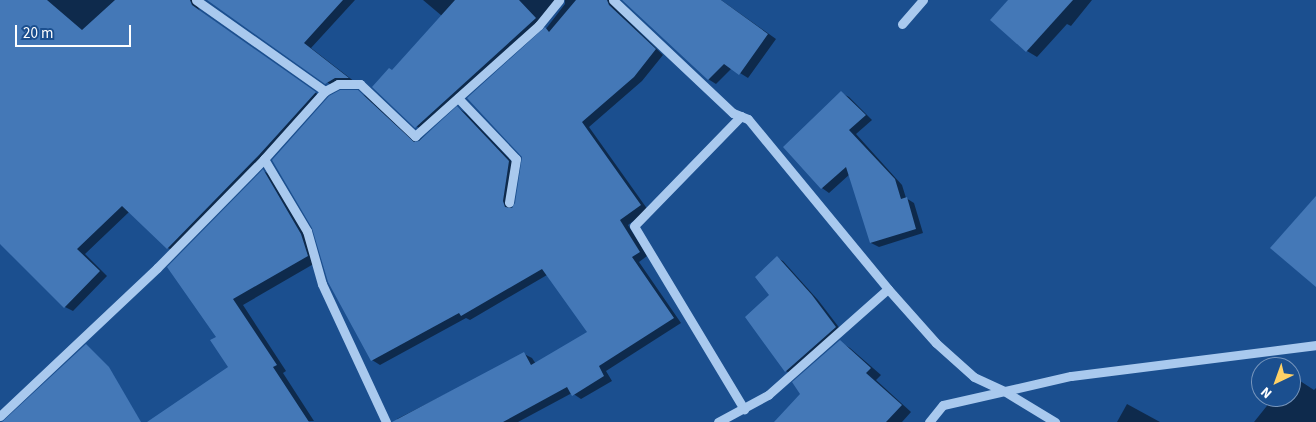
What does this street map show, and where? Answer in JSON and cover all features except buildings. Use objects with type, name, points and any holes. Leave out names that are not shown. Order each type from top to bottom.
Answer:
[{"type":"street","points":[[196,0],[325,91]]},
{"type":"street","points":[[0,416],[157,268],[264,160],[325,91],[338,84],[360,84],[415,136],[539,25],[559,0]]},
{"type":"street","points":[[613,0],[733,113],[748,119],[888,289],[936,344],[974,377],[1004,391],[1055,422]]},
{"type":"street","points":[[902,24],[923,0]]},
{"type":"street","points":[[458,98],[516,159],[509,202]]},
{"type":"street","points":[[741,116],[634,226],[744,408]]},
{"type":"street","points":[[264,160],[307,231],[322,284],[386,422]]},
{"type":"street","points":[[718,422],[768,395],[888,289]]},
{"type":"street","points":[[928,422],[943,405],[1071,376],[1316,345]]}]
